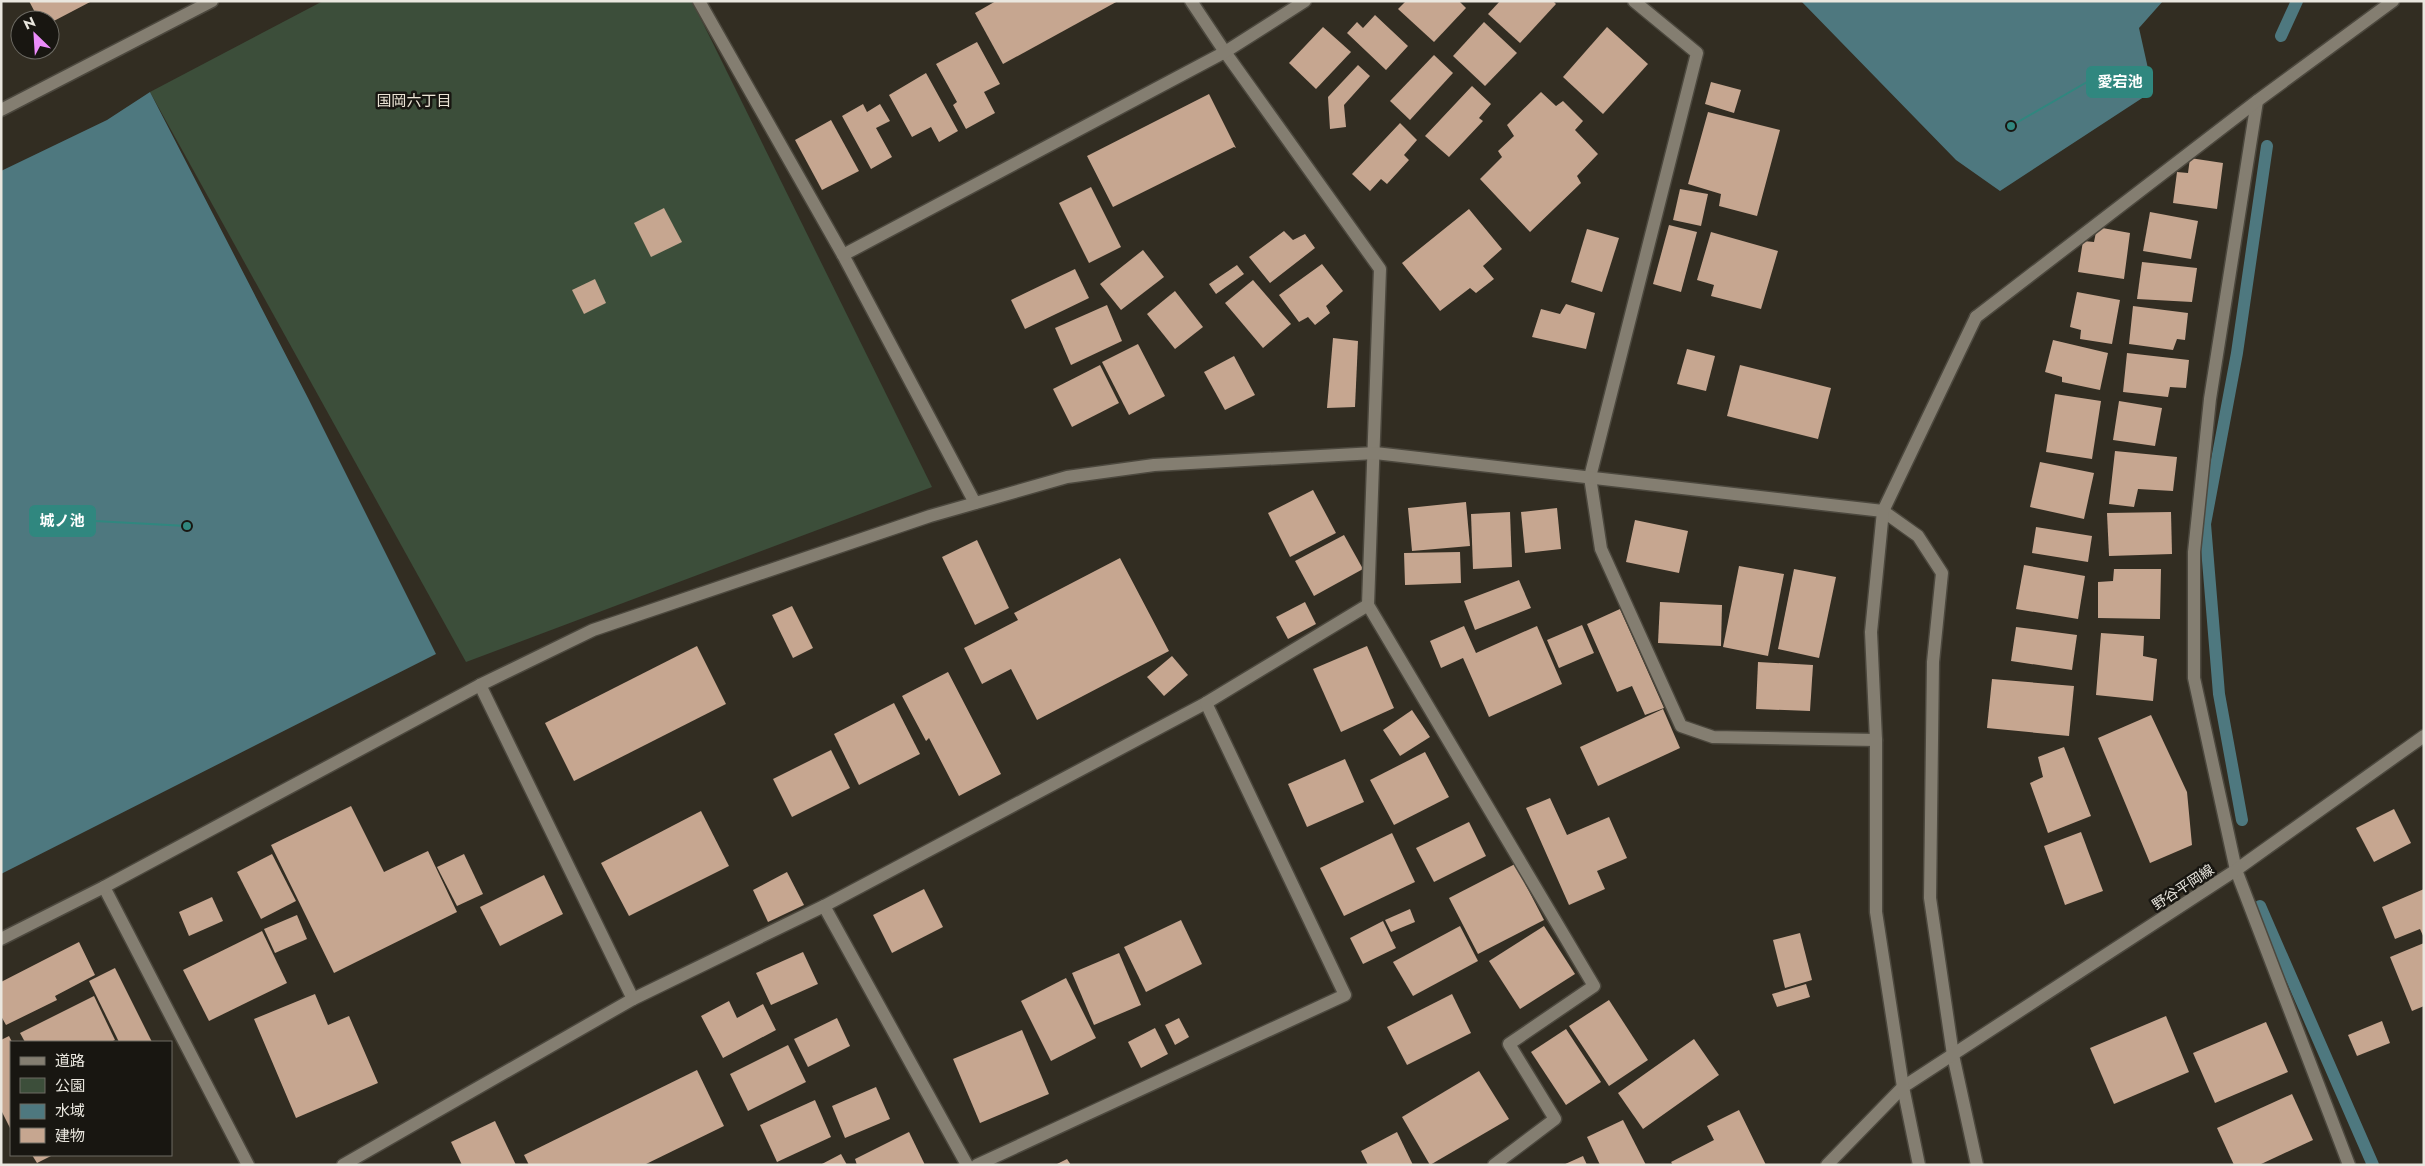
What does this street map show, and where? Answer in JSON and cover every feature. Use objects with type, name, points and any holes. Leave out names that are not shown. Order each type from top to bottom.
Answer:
[{"type":"street","points":[[1,110],[212,1]]},
{"type":"street","points":[[699,1],[843,255],[975,503]]},
{"type":"street","points":[[1191,1],[1225,52],[1380,268],[1375,453],[1368,605],[1594,986],[1509,1044],[1555,1119],[1494,1165]]},
{"type":"street","points":[[843,255],[1225,52],[1305,1]]},
{"type":"street","points":[[1634,1],[1697,53],[1590,477],[1601,549],[1681,726],[1713,738],[1876,740]]},
{"type":"street","points":[[1920,1165],[1903,1087],[1876,912],[1876,740],[1871,632],[1883,511],[1976,317],[2257,101],[2393,1]]},
{"type":"street","points":[[2257,101],[2210,398],[2194,552],[2194,678],[2236,870],[2349,1165]]},
{"type":"street","points":[[1,939],[104,887],[480,685],[593,630],[920,519],[975,503],[1067,477],[1154,465],[1375,453],[1590,477],[1883,511],[1918,536],[1942,573],[1933,662],[1930,898],[1953,1055],[1977,1165]]},
{"type":"street","points":[[343,1165],[633,999],[824,906],[1206,703],[1368,605]]},
{"type":"street","points":[[480,685],[633,999]]},
{"type":"street","points":[[977,1165],[1345,996],[1206,703]]},
{"type":"street","name":"野谷平岡線","points":[[1827,1165],[1903,1087],[2236,870],[2424,736]]},
{"type":"street","points":[[104,887],[248,1165]]},
{"type":"street","points":[[824,906],[967,1165]]},
{"type":"green space","points":[[323,1],[692,1],[932,487],[466,662],[150,92]]},
{"type":"water","points":[[1801,1],[2163,1],[2139,28],[2153,91],[2000,191],[1956,160]]},
{"type":"water","points":[[150,92],[308,398],[436,654],[1,874],[1,171],[107,120]]},
{"type":"building","points":[[29,1],[92,1],[60,18],[60,10],[34,10]]},
{"type":"building","points":[[996,1],[1118,1],[1003,64],[975,13]]},
{"type":"building","points":[[1406,1],[1459,1],[1466,8],[1434,42],[1398,9]]},
{"type":"building","points":[[1500,1],[1553,1],[1556,4],[1520,43],[1488,14]]},
{"type":"building","points":[[1375,15],[1408,46],[1386,70],[1347,33],[1357,22],[1363,28]]},
{"type":"building","points":[[1484,22],[1517,53],[1485,86],[1453,56]]},
{"type":"building","points":[[1323,27],[1351,52],[1316,89],[1289,63]]},
{"type":"building","points":[[1607,27],[1648,64],[1603,114],[1563,77]]},
{"type":"building","points":[[977,42],[1000,84],[984,92],[995,113],[966,129],[953,105],[957,102],[936,64]]},
{"type":"building","points":[[1434,55],[1453,73],[1410,120],[1390,101]]},
{"type":"building","points":[[1358,65],[1370,76],[1344,105],[1346,127],[1330,129],[1328,97]]},
{"type":"building","points":[[926,73],[958,131],[939,142],[931,127],[912,137],[889,95]]},
{"type":"building","points":[[1711,82],[1741,90],[1734,113],[1705,104]]},
{"type":"building","points":[[1472,86],[1491,104],[1479,118],[1483,121],[1449,157],[1425,136]]},
{"type":"building","points":[[1541,92],[1556,106],[1563,101],[1583,121],[1575,130],[1598,154],[1577,176],[1581,183],[1530,232],[1480,179],[1502,157],[1498,151],[1514,136],[1507,125]]},
{"type":"building","points":[[1209,94],[1236,148],[1234,147],[1113,207],[1087,156]]},
{"type":"building","points":[[863,104],[867,112],[880,104],[890,121],[876,128],[892,157],[871,169],[842,116]]},
{"type":"building","points":[[1708,112],[1780,130],[1757,216],[1719,206],[1721,194],[1688,184]]},
{"type":"building","points":[[831,120],[859,171],[822,190],[795,140]]},
{"type":"building","points":[[1400,123],[1417,140],[1404,155],[1409,160],[1387,184],[1381,179],[1370,191],[1352,174]]},
{"type":"building","points":[[2190,158],[2223,163],[2217,209],[2173,203],[2177,172],[2188,173]]},
{"type":"building","points":[[1091,187],[1121,247],[1089,263],[1059,203]]},
{"type":"building","points":[[1680,189],[1708,194],[1701,226],[1673,220]]},
{"type":"building","points":[[664,208],[682,242],[651,257],[634,223]]},
{"type":"building","points":[[1469,209],[1502,249],[1483,266],[1494,279],[1476,293],[1470,288],[1440,311],[1402,263]]},
{"type":"building","points":[[2150,212],[2198,221],[2191,259],[2143,251]]},
{"type":"building","points":[[1669,225],[1697,232],[1681,292],[1653,284]]},
{"type":"building","points":[[2097,227],[2130,233],[2124,279],[2078,272],[2083,241],[2094,242]]},
{"type":"building","points":[[1587,229],[1619,238],[1602,292],[1571,282]]},
{"type":"building","points":[[1284,231],[1293,240],[1305,234],[1315,248],[1270,283],[1249,257]]},
{"type":"building","points":[[1711,232],[1778,251],[1761,309],[1711,296],[1714,285],[1697,280]]},
{"type":"building","points":[[1143,250],[1164,277],[1121,310],[1100,284]]},
{"type":"building","points":[[2142,262],[2197,268],[2192,302],[2137,299]]},
{"type":"building","points":[[1322,264],[1343,291],[1326,306],[1330,313],[1315,325],[1308,317],[1299,322],[1279,295]]},
{"type":"building","points":[[1237,265],[1244,274],[1216,294],[1209,284]]},
{"type":"building","points":[[1075,269],[1089,298],[1025,329],[1011,300]]},
{"type":"building","points":[[595,279],[606,303],[584,314],[572,290]]},
{"type":"building","points":[[1253,280],[1291,324],[1263,348],[1225,303]]},
{"type":"building","points":[[1175,291],[1203,327],[1175,349],[1147,314]]},
{"type":"building","points":[[2077,292],[2120,300],[2112,344],[2080,339],[2081,330],[2070,327]]},
{"type":"building","points":[[1566,304],[1595,313],[1586,349],[1532,337],[1541,309],[1560,314]]},
{"type":"building","points":[[1107,305],[1122,341],[1071,365],[1055,328]]},
{"type":"building","points":[[2133,306],[2188,313],[2185,340],[2177,339],[2173,350],[2129,344]]},
{"type":"building","points":[[1333,338],[1358,341],[1355,407],[1327,408]]},
{"type":"building","points":[[2053,340],[2108,353],[2100,390],[2062,382],[2062,377],[2045,372]]},
{"type":"building","points":[[1138,344],[1165,396],[1129,415],[1102,362]]},
{"type":"building","points":[[1687,349],[1715,356],[1706,391],[1677,384]]},
{"type":"building","points":[[2127,353],[2189,360],[2186,388],[2170,387],[2168,397],[2123,392]]},
{"type":"building","points":[[1234,356],[1255,395],[1225,410],[1204,372]]},
{"type":"building","points":[[1100,365],[1119,403],[1072,427],[1053,389]]},
{"type":"building","points":[[1740,365],[1831,388],[1818,439],[1727,416]]},
{"type":"building","points":[[2055,394],[2101,401],[2092,459],[2046,452]]},
{"type":"building","points":[[2119,401],[2162,408],[2155,446],[2113,440]]},
{"type":"building","points":[[2115,451],[2177,457],[2173,491],[2138,489],[2134,507],[2109,504]]},
{"type":"building","points":[[2040,462],[2094,473],[2084,519],[2030,507]]},
{"type":"building","points":[[1313,490],[1336,533],[1290,557],[1268,513]]},
{"type":"building","points":[[1466,502],[1470,546],[1412,551],[1408,508]]},
{"type":"building","points":[[1557,508],[1561,549],[1525,553],[1521,512]]},
{"type":"building","points":[[1510,512],[1512,567],[1473,569],[1471,514]]},
{"type":"building","points":[[2171,512],[2172,554],[2109,556],[2107,513]]},
{"type":"building","points":[[1635,520],[1688,531],[1679,573],[1626,562]]},
{"type":"building","points":[[2036,527],[2092,536],[2088,562],[2032,553]]},
{"type":"building","points":[[1344,535],[1363,569],[1314,596],[1295,561]]},
{"type":"building","points":[[977,540],[1009,608],[975,625],[942,557]]},
{"type":"building","points":[[1460,552],[1461,583],[1405,585],[1404,553]]},
{"type":"building","points":[[1120,558],[1169,651],[1037,720],[1011,669],[982,684],[964,648],[1018,620],[1014,613]]},
{"type":"building","points":[[2024,565],[2085,576],[2078,619],[2016,609]]},
{"type":"building","points":[[1739,566],[1784,574],[1768,656],[1723,647]]},
{"type":"building","points":[[1794,569],[1836,577],[1819,658],[1778,649]]},
{"type":"building","points":[[2114,569],[2161,569],[2160,619],[2098,618],[2098,582],[2113,581]]},
{"type":"building","points":[[1519,580],[1531,608],[1475,630],[1464,601]]},
{"type":"building","points":[[1305,602],[1316,624],[1288,639],[1276,617]]},
{"type":"building","points":[[1660,602],[1722,605],[1721,646],[1658,643]]},
{"type":"building","points":[[792,606],[813,648],[793,658],[772,615]]},
{"type":"building","points":[[1620,609],[1664,708],[1645,715],[1632,686],[1617,692],[1587,624]]},
{"type":"building","points":[[1582,625],[1594,653],[1559,668],[1547,640]]},
{"type":"building","points":[[1464,626],[1476,653],[1537,626],[1562,684],[1489,717],[1463,658],[1441,668],[1430,641]]},
{"type":"building","points":[[2016,627],[2077,635],[2072,670],[2011,661]]},
{"type":"building","points":[[2101,633],[2144,636],[2143,656],[2157,659],[2153,701],[2096,695]]},
{"type":"building","points":[[697,646],[726,704],[574,781],[545,723]]},
{"type":"building","points":[[1367,646],[1394,708],[1341,732],[1313,669]]},
{"type":"building","points":[[1172,656],[1188,675],[1164,696],[1147,677]]},
{"type":"building","points":[[1758,662],[1813,665],[1810,711],[1756,709]]},
{"type":"building","points":[[948,672],[1001,774],[959,796],[929,738],[926,741],[902,696]]},
{"type":"building","points":[[1992,679],[2074,686],[2069,736],[1987,728]]},
{"type":"building","points":[[894,703],[920,754],[859,785],[834,734]]},
{"type":"building","points":[[1663,709],[1680,748],[1598,786],[1580,747]]},
{"type":"building","points":[[1412,710],[1430,737],[1400,756],[1383,730]]},
{"type":"building","points":[[2151,715],[2187,792],[2192,845],[2150,863],[2098,738]]},
{"type":"building","points":[[2064,747],[2091,816],[2048,833],[2030,783],[2043,777],[2038,757]]},
{"type":"building","points":[[831,750],[850,788],[792,817],[773,779]]},
{"type":"building","points":[[1425,752],[1449,797],[1394,825],[1370,780]]},
{"type":"building","points":[[1345,759],[1364,802],[1307,827],[1288,784]]},
{"type":"building","points":[[1550,798],[1567,835],[1609,817],[1627,858],[1597,871],[1605,889],[1569,905],[1526,808]]},
{"type":"building","points":[[351,806],[384,872],[428,851],[457,912],[334,973],[271,845]]},
{"type":"building","points":[[2394,809],[2411,843],[2374,862],[2356,828]]},
{"type":"building","points":[[701,811],[729,866],[629,916],[601,863]]},
{"type":"building","points":[[1469,822],[1486,856],[1434,882],[1416,848]]},
{"type":"building","points":[[2081,832],[2103,891],[2065,905],[2044,846]]},
{"type":"building","points":[[1392,833],[1415,882],[1344,916],[1320,868]]},
{"type":"building","points":[[272,854],[296,901],[261,919],[237,872]]},
{"type":"building","points":[[464,854],[483,894],[457,906],[437,867]]},
{"type":"building","points":[[1515,864],[1544,920],[1478,954],[1449,898]]},
{"type":"building","points":[[787,872],[804,905],[768,922],[753,890]]},
{"type":"building","points":[[544,875],[563,914],[500,946],[480,907]]},
{"type":"building","points":[[924,889],[943,927],[892,953],[873,915]]},
{"type":"building","points":[[2424,889],[2424,938],[2420,929],[2395,939],[2382,907]]},
{"type":"building","points":[[212,897],[223,921],[189,936],[179,912]]},
{"type":"building","points":[[1410,909],[1415,922],[1391,932],[1385,920]]},
{"type":"building","points":[[297,915],[307,939],[275,953],[264,929]]},
{"type":"building","points":[[1181,920],[1202,964],[1146,992],[1124,947]]},
{"type":"building","points":[[1383,921],[1396,948],[1363,964],[1350,938]]},
{"type":"building","points":[[1460,926],[1478,961],[1413,996],[1393,962]]},
{"type":"building","points":[[1544,926],[1575,974],[1520,1009],[1489,961]]},
{"type":"building","points":[[262,931],[287,983],[209,1021],[183,970]]},
{"type":"building","points":[[1800,933],[1812,980],[1785,988],[1773,940]]},
{"type":"building","points":[[79,942],[95,975],[55,996],[57,1000],[6,1025],[1,1016],[1,982]]},
{"type":"building","points":[[2424,943],[2424,1006],[2412,1011],[2390,957]]},
{"type":"building","points":[[803,952],[818,984],[771,1005],[756,973]]},
{"type":"building","points":[[1119,953],[1141,1005],[1094,1025],[1072,973]]},
{"type":"building","points":[[115,968],[152,1041],[119,1041],[89,981]]},
{"type":"building","points":[[1066,978],[1096,1038],[1051,1061],[1021,1001]]},
{"type":"building","points":[[1806,984],[1810,997],[1777,1007],[1772,994]]},
{"type":"building","points":[[315,994],[328,1025],[349,1016],[378,1083],[296,1118],[254,1019]]},
{"type":"building","points":[[1452,994],[1471,1033],[1407,1065],[1387,1027]]},
{"type":"building","points":[[94,996],[115,1040],[24,1041],[20,1033]]},
{"type":"building","points":[[1609,1000],[1648,1060],[1609,1086],[1569,1026]]},
{"type":"building","points":[[729,1001],[737,1018],[763,1004],[776,1030],[723,1058],[701,1016]]},
{"type":"building","points":[[2166,1016],[2189,1072],[2114,1104],[2090,1048]]},
{"type":"building","points":[[837,1018],[850,1046],[808,1067],[794,1039]]},
{"type":"building","points":[[1179,1018],[1189,1037],[1175,1045],[1165,1025]]},
{"type":"building","points":[[2382,1021],[2390,1043],[2357,1056],[2348,1035]]},
{"type":"building","points":[[2266,1022],[2288,1072],[2215,1103],[2193,1053]]},
{"type":"building","points":[[1155,1028],[1168,1054],[1141,1068],[1128,1042]]},
{"type":"building","points":[[1566,1029],[1601,1082],[1566,1105],[1531,1052]]},
{"type":"building","points":[[1022,1030],[1049,1094],[980,1123],[953,1059]]},
{"type":"building","points":[[9,1036],[12,1041],[10,1128],[1,1110],[1,1040]]},
{"type":"building","points":[[1694,1039],[1719,1075],[1643,1129],[1618,1093]]},
{"type":"building","points":[[788,1045],[806,1082],[748,1111],[730,1074]]},
{"type":"building","points":[[697,1070],[724,1126],[644,1165],[529,1165],[524,1155]]},
{"type":"building","points":[[1479,1071],[1509,1119],[1430,1165],[1402,1117]]},
{"type":"building","points":[[876,1087],[890,1119],[845,1138],[832,1106]]},
{"type":"building","points":[[2292,1094],[2313,1140],[2259,1165],[2234,1165],[2217,1128]]},
{"type":"building","points":[[815,1100],[831,1137],[777,1162],[760,1125]]},
{"type":"building","points":[[1739,1110],[1766,1165],[1673,1165],[1671,1162],[1714,1140],[1707,1126]]},
{"type":"building","points":[[1623,1120],[1646,1165],[1600,1165],[1587,1137]]},
{"type":"building","points":[[495,1121],[516,1165],[462,1165],[451,1142]]},
{"type":"building","points":[[909,1132],[925,1165],[857,1165],[855,1159]]},
{"type":"building","points":[[1397,1132],[1413,1165],[1368,1165],[1361,1151]]},
{"type":"building","points":[[841,1154],[847,1165],[820,1165]]},
{"type":"building","points":[[33,1156],[51,1156],[37,1163]]},
{"type":"building","points":[[1583,1156],[1587,1165],[1563,1165]]},
{"type":"building","points":[[1067,1159],[1071,1165],[1055,1165]]},
{"type":"waterway","points":[[2281,36],[2297,1]]},
{"type":"waterway","points":[[2242,820],[2219,694],[2205,524],[2237,353],[2267,146]]},
{"type":"waterway","points":[[2260,906],[2373,1165]]},
{"type":"place","name":"愛宕池","points":[[2011,126]]},
{"type":"place","name":"城ノ池","points":[[187,526]]},
{"type":"district","name":"国岡六丁目","points":[[414,101]]}]
